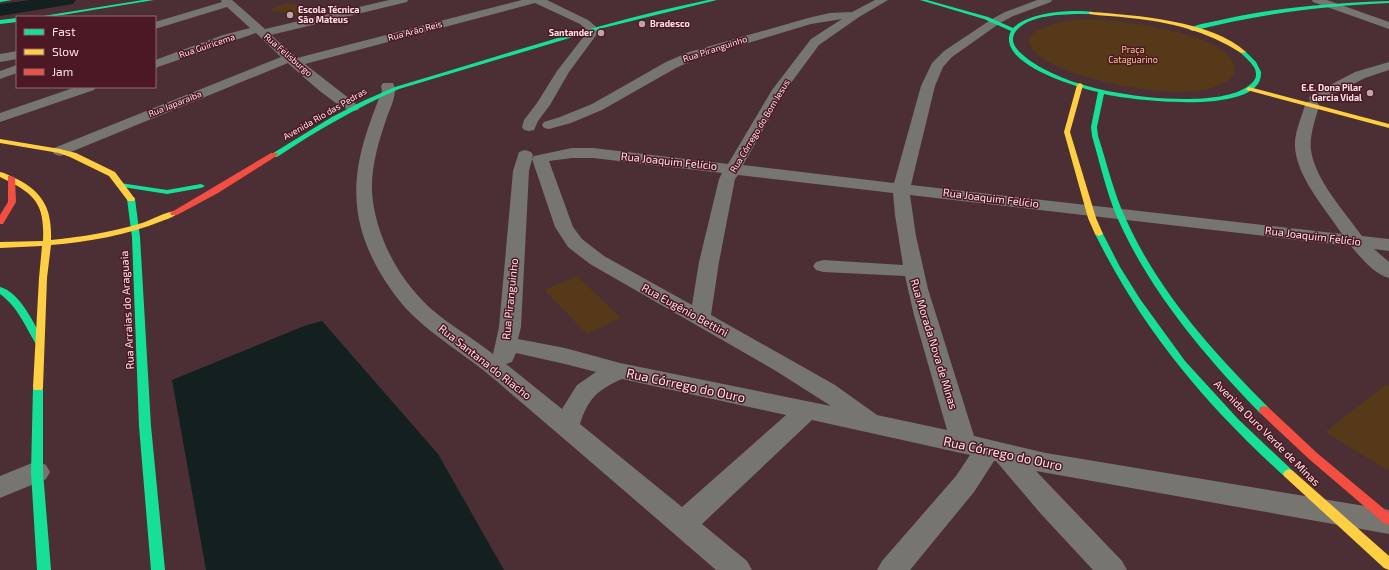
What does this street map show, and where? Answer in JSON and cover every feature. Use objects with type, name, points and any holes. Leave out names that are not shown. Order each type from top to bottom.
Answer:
[{"type":"main road","points":[[0,1],[10,0]]},
{"type":"main road","points":[[47,16],[152,0]]},
{"type":"main road","name":"Avenida Rio das Pedras","points":[[250,158],[349,105],[389,89],[658,7],[695,0]]},
{"type":"main road","name":"Avenida Rio das Pedras","points":[[591,27],[715,0]]},
{"type":"main road","points":[[922,0],[1001,19],[1028,21]]},
{"type":"main road","points":[[942,0],[1001,19],[1013,30]]},
{"type":"main road","points":[[1172,24],[1258,4],[1304,0]]},
{"type":"main road","points":[[1192,29],[1251,13],[1329,4],[1389,2]]},
{"type":"main road","points":[[1091,13],[1131,16],[1192,29],[1227,43],[1251,59],[1258,67],[1259,75],[1256,83],[1249,89],[1234,95],[1213,99],[1188,101],[1152,99],[1101,91],[1050,74],[1020,56],[1011,45],[1010,40],[1013,30],[1028,21],[1055,14],[1091,13]]},
{"type":"main road","points":[[0,22],[16,20]]},
{"type":"main road","points":[[1256,83],[1389,126]]},
{"type":"main road","name":"Avenida Ouro Verde de Minas","points":[[1080,85],[1067,132],[1090,210],[1111,260],[1128,289],[1175,355],[1223,410],[1286,472],[1389,564]]},
{"type":"main road","points":[[1249,89],[1389,117]]},
{"type":"main road","name":"Avenida Ouro Verde de Minas","points":[[1101,91],[1094,127],[1095,136],[1125,226],[1151,273],[1186,324],[1263,410],[1329,471],[1389,521]]},
{"type":"main road","name":"Avenida Rio das Pedras","points":[[0,244],[46,244],[115,234],[163,218],[195,201],[349,105]]},
{"type":"main road","name":"Rua Arraias do Araguaia","points":[[0,141],[60,151],[73,155],[112,174],[130,196],[137,214],[135,228],[145,426],[158,570]]},
{"type":"main road","points":[[0,174],[11,178],[37,196],[44,208],[47,232],[39,342],[37,472],[44,570]]},
{"type":"main road","points":[[0,222],[12,202],[11,178]]},
{"type":"main road","points":[[122,185],[167,192],[204,185],[169,202]]},
{"type":"main road","points":[[123,219],[137,214]]},
{"type":"main road","points":[[0,290],[8,294],[28,318],[39,342]]},
{"type":"street","name":"Rua Guiricema","points":[[156,64],[222,40],[403,0]]},
{"type":"street","name":"Rua Arão Reis","points":[[293,60],[534,0]]},
{"type":"street","points":[[529,127],[534,125],[547,125],[556,129],[558,139],[557,149],[538,157],[522,150],[524,134],[529,127],[531,120],[543,105],[563,71],[592,35],[591,27],[538,0]]},
{"type":"street","name":"Rua Córrego do Bom Jesus","points":[[700,319],[709,262],[727,179],[733,168],[779,90],[815,42],[855,15],[884,0]]},
{"type":"street","name":"Rua Morada Nova de Minas","points":[[1047,0],[1001,19],[948,54],[937,66],[928,86],[902,188],[904,213],[913,271],[926,321],[954,410],[985,449],[1051,506],[1112,570]]},
{"type":"street","points":[[1317,0],[1389,26]]},
{"type":"street","name":"Rua Felisburgo","points":[[227,1],[293,60],[349,105]]},
{"type":"street","points":[[156,26],[227,1]]},
{"type":"street","name":"Rua Piranguinho","points":[[547,125],[567,121],[586,113],[669,66],[694,55],[830,17],[855,15]]},
{"type":"street","points":[[0,58],[16,55]]},
{"type":"street","name":"Rua Japaraiba","points":[[60,151],[293,60]]},
{"type":"street","points":[[1389,66],[1364,73],[1340,84],[1314,102],[1303,139],[1303,150],[1308,168],[1319,188],[1356,241],[1369,256],[1389,272]]},
{"type":"street","points":[[0,75],[16,69]]},
{"type":"street","points":[[0,118],[86,88]]},
{"type":"street","name":"Rua Santana do Riacho","points":[[389,89],[375,133],[365,173],[364,196],[368,216],[385,265],[395,282],[421,311],[501,372],[738,570]]},
{"type":"street","points":[[543,105],[547,125]]},
{"type":"street","name":"Rua Piranguinho","points":[[558,139],[586,113]]},
{"type":"street","name":"Rua Joaquim Felício","points":[[558,139],[594,153]]},
{"type":"street","name":"Rua Joaquim Felício","points":[[538,157],[572,153],[594,153],[1389,245]]},
{"type":"street","name":"Rua Piranguinho","points":[[501,372],[510,327],[521,171],[538,157]]},
{"type":"street","name":"Rua Eugênio Bettini","points":[[538,157],[564,227],[575,243],[597,260],[629,279],[784,365],[826,391],[874,424]]},
{"type":"street","points":[[823,266],[913,271]]},
{"type":"street","name":"Rua Córrego do Ouro","points":[[506,344],[565,356],[620,371],[874,424],[1046,463],[1389,521]]},
{"type":"street","name":"Rua Córrego do Ouro","points":[[567,427],[573,407],[584,391],[599,378],[620,371]]},
{"type":"street","points":[[683,524],[807,410]]},
{"type":"street","points":[[892,570],[965,484],[985,449]]},
{"type":"street","points":[[0,487],[37,472]]},
{"type":"green space","points":[[286,3],[318,9],[300,16],[268,10]]},
{"type":"green space","name":"Praça Cataguarino","points":[[1086,19],[1147,26],[1174,31],[1198,39],[1219,48],[1232,60],[1234,74],[1220,85],[1198,91],[1170,92],[1140,89],[1082,76],[1058,67],[1042,58],[1032,48],[1029,40],[1033,33],[1042,28],[1065,21]]},
{"type":"green space","points":[[577,276],[621,318],[587,334],[544,290]]},
{"type":"green space","points":[[1387,384],[1389,385],[1389,471],[1325,432]]},
{"type":"shaded area","points":[[322,321],[438,454],[504,570],[206,570],[172,380],[304,326]]},
{"type":"waterway","points":[[0,10],[67,0]]},
{"type":"traffic: fast","points":[[0,1],[10,0]]},
{"type":"traffic: fast","points":[[47,16],[152,0]]},
{"type":"traffic: fast","points":[[274,155],[334,118],[397,88],[601,27],[658,12],[715,0]]},
{"type":"traffic: fast","points":[[922,0],[986,18],[1013,30]]},
{"type":"traffic: fast","points":[[1192,29],[1216,22],[1290,9],[1339,4],[1389,2]]},
{"type":"traffic: fast","points":[[1091,13],[1049,15],[1027,20],[1013,31],[1010,41],[1014,50],[1021,57],[1040,69],[1062,79],[1096,90],[1119,95],[1169,100],[1229,97],[1244,92],[1255,84],[1259,75],[1256,66],[1243,52]]},
{"type":"traffic: fast","points":[[0,22],[16,20]]},
{"type":"traffic: fast","points":[[1101,91],[1094,127],[1095,136],[1117,207],[1134,244],[1166,296],[1184,320],[1223,367],[1264,410]]},
{"type":"traffic: fast","points":[[123,185],[167,192],[201,186]]},
{"type":"traffic: fast","points":[[131,199],[136,237],[145,426],[158,570]]},
{"type":"traffic: fast","points":[[1099,234],[1116,267],[1136,300],[1182,363],[1234,422],[1289,474]]},
{"type":"traffic: fast","points":[[0,290],[18,306],[28,320],[39,342]]},
{"type":"traffic: fast","points":[[38,387],[37,472],[44,570]]},
{"type":"traffic: slow","points":[[1091,13],[1129,16],[1170,22],[1190,27],[1227,42],[1243,52]]},
{"type":"traffic: slow","points":[[1080,85],[1067,132],[1092,218],[1099,234]]},
{"type":"traffic: slow","points":[[1249,89],[1389,126]]},
{"type":"traffic: slow","points":[[0,141],[60,151],[73,155],[112,174],[131,199]]},
{"type":"traffic: slow","points":[[0,174],[26,187],[32,192],[41,202],[46,217],[47,243],[43,278],[38,387]]},
{"type":"traffic: slow","points":[[0,245],[67,241],[111,234],[153,222],[174,213]]},
{"type":"traffic: slow","points":[[1289,474],[1389,564]]},
{"type":"traffic: jam","points":[[174,213],[215,191],[274,155]]},
{"type":"traffic: jam","points":[[0,222],[12,202],[11,178]]},
{"type":"traffic: jam","points":[[1264,410],[1313,456],[1389,520]]},
{"type":"place","name":"Escola Técnica São Mateus","points":[[290,15]]},
{"type":"place","name":"Bradesco","points":[[642,24]]},
{"type":"place","name":"Santander","points":[[601,33]]},
{"type":"place","name":"E.E. Dona Pilar Garcia Vidal","points":[[1370,93]]}]
